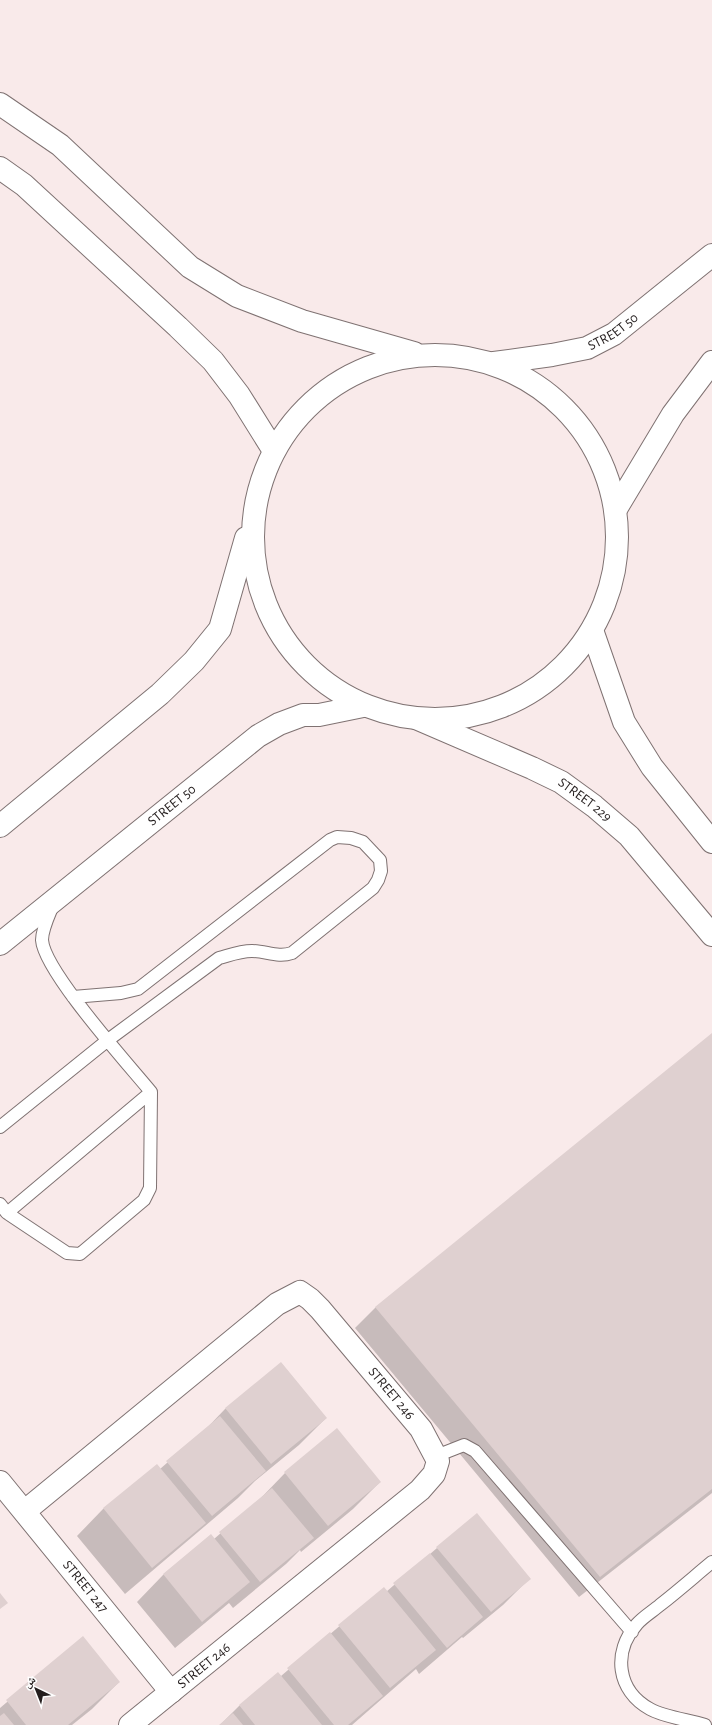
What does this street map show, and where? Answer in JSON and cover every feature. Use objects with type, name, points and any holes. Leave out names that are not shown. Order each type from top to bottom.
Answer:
[{"type":"main road","points":[[4,105],[60,145],[190,267],[237,296],[302,321],[419,355],[494,363],[530,380],[552,395],[576,418],[594,446],[608,476],[616,509],[618,551],[609,592],[592,630],[572,658],[546,682],[517,700],[486,712],[452,719],[418,719],[390,715],[363,706],[336,691],[311,672],[290,649],[273,624],[261,595],[254,565],[252,534],[255,502]]},
{"type":"main road","points":[[0,168],[24,185],[178,326],[213,361],[239,395],[274,451]]},
{"type":"main road","name":"STREET 50","points":[[494,363],[552,355],[587,348],[614,334],[712,255]]},
{"type":"main road","points":[[0,826],[160,694],[194,661],[220,629],[234,584],[255,502],[274,451],[290,425],[310,403],[334,384],[361,370],[382,362],[419,355]]},
{"type":"main road","points":[[616,509],[673,414],[712,362]]},
{"type":"main road","points":[[592,630],[624,722],[652,767],[712,842]]},
{"type":"main road","name":"STREET 50","points":[[0,944],[258,736],[279,724],[303,715],[319,715],[363,706]]},
{"type":"main road","name":"STREET 229","points":[[418,719],[561,782],[594,806],[629,836],[712,935]]},
{"type":"main road","name":"STREET 246","points":[[25,1511],[277,1304],[300,1292],[320,1309],[421,1429],[436,1456],[438,1461],[434,1474],[420,1490],[130,1725]]},
{"type":"main road","name":"STREET 247","points":[[0,1482],[171,1692]]},
{"type":"lane","points":[[0,179],[24,185]]},
{"type":"lane","points":[[0,1127],[108,1040],[219,958],[238,952],[254,951],[284,955],[292,953],[373,888],[381,871],[380,860],[363,842],[357,839],[337,838],[330,840],[138,989],[121,993],[73,997]]},
{"type":"lane","points":[[56,898],[42,940],[49,962],[73,997],[151,1092],[150,1188],[148,1194],[86,1251],[80,1254],[66,1253],[4,1208],[151,1092]]},
{"type":"lane","points":[[436,1456],[464,1445],[475,1451],[632,1632]]},
{"type":"lane","points":[[705,1725],[650,1709],[639,1701],[626,1688],[621,1672],[621,1657],[637,1624],[712,1562]]},
{"type":"building","points":[[712,1033],[712,1489],[600,1577],[375,1307]]},
{"type":"building","points":[[281,1362],[327,1418],[271,1464],[225,1408]]},
{"type":"building","points":[[220,1416],[266,1471],[212,1516],[166,1461]]},
{"type":"building","points":[[337,1428],[381,1482],[328,1526],[284,1472]]},
{"type":"building","points":[[157,1464],[206,1523],[152,1568],[103,1508]]},
{"type":"building","points":[[272,1488],[314,1538],[260,1582],[219,1532]]},
{"type":"building","points":[[477,1513],[531,1579],[491,1612],[436,1547]]},
{"type":"building","points":[[211,1534],[250,1582],[202,1622],[163,1574]]},
{"type":"building","points":[[430,1553],[483,1617],[447,1648],[393,1583]]},
{"type":"building","points":[[384,1587],[436,1650],[390,1688],[338,1625]]},
{"type":"building","points":[[0,1593],[8,1603],[0,1609]]},
{"type":"building","points":[[330,1632],[383,1696],[348,1725],[334,1725],[287,1668]]},
{"type":"building","points":[[83,1636],[120,1682],[68,1725],[26,1725],[6,1700]]},
{"type":"building","points":[[278,1672],[322,1725],[255,1725],[239,1705]]},
{"type":"building","points":[[4,1713],[14,1725],[0,1725],[0,1716]]},
{"type":"building","points":[[233,1713],[243,1725],[219,1725]]}]
